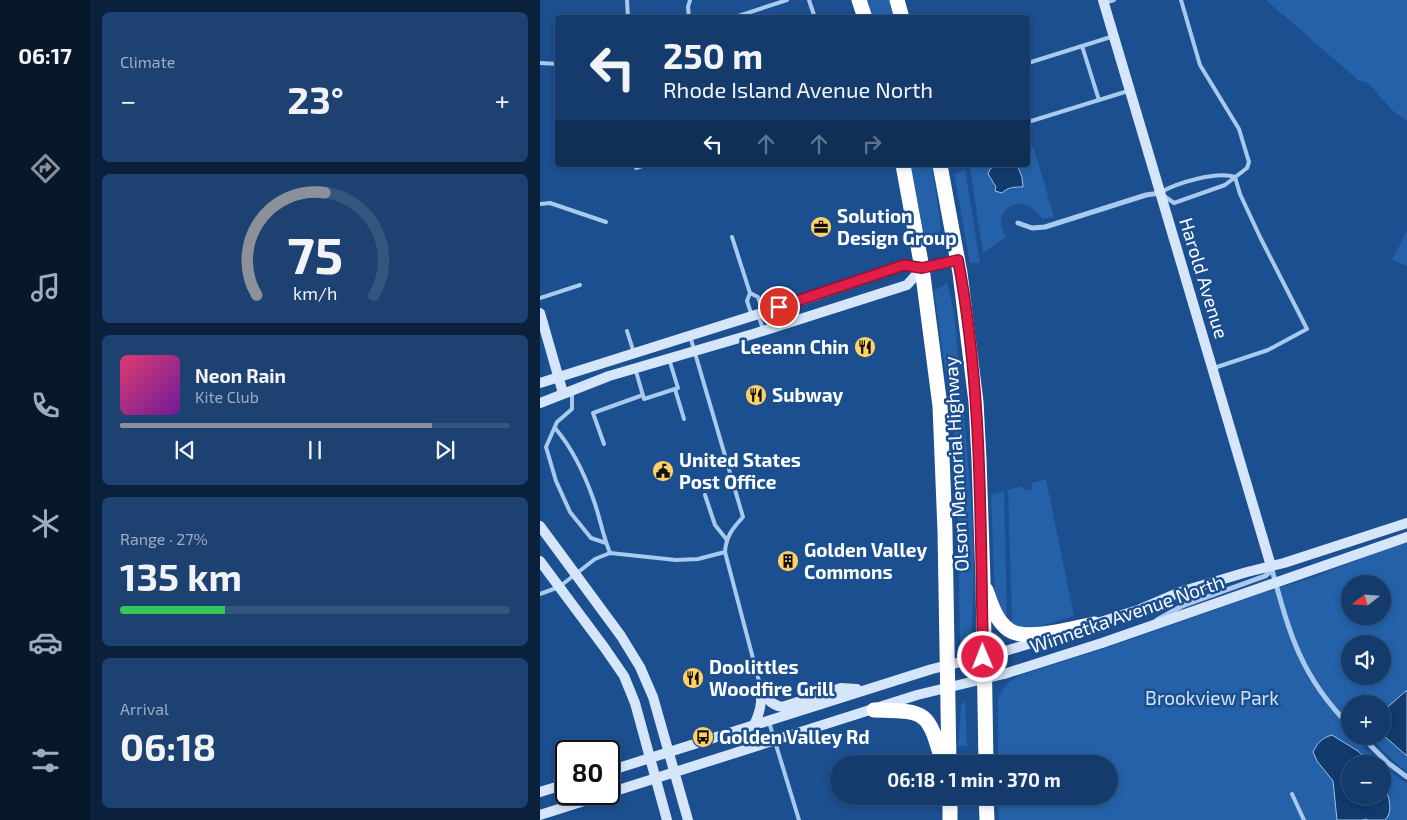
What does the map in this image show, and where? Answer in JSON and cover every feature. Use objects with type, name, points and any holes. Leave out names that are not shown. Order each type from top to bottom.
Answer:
[{"type":"highway","points":[[859,0],[864,15]]},
{"type":"highway","points":[[897,0],[901,15]]},
{"type":"highway","name":"Olson Memorial Highway","points":[[903,167],[922,268],[939,398],[942,446],[949,755]]},
{"type":"highway","name":"Olson Memorial Highway","points":[[940,167],[965,304],[976,402],[983,580],[986,755]]},
{"type":"highway","points":[[983,580],[996,615],[1004,626],[1016,633],[1033,634],[1094,624]]},
{"type":"highway","points":[[874,710],[904,710],[922,715],[934,733],[940,755]]},
{"type":"highway","points":[[950,805],[950,820]]},
{"type":"highway","points":[[986,805],[987,820]]},
{"type":"street","name":"Harold Avenue","points":[[1107,1],[1114,36],[1130,91],[1272,566]]},
{"type":"street","points":[[1018,223],[1032,228],[1045,227],[1146,195],[1160,193]]},
{"type":"street","points":[[540,383],[758,314],[904,265],[922,268],[958,260]]},
{"type":"street","points":[[540,403],[635,368],[763,331],[906,285],[922,268]]},
{"type":"street","points":[[540,314],[543,334],[558,376],[568,392]]},
{"type":"street","name":"Winnetka Avenue North","points":[[620,767],[864,690],[1094,624],[1138,610],[1180,592],[1345,544],[1378,531],[1407,523]]},
{"type":"street","points":[[540,526],[621,636],[640,667],[653,697],[688,820]]},
{"type":"street","name":"Winnetka Avenue North","points":[[540,815],[948,687],[984,679],[1102,643],[1407,537]]},
{"type":"street","points":[[540,561],[624,676],[635,703],[667,820]]},
{"type":"street","points":[[1272,566],[1290,631],[1308,673],[1323,696],[1341,716]]},
{"type":"street","points":[[1147,628],[1182,606],[1265,576],[1270,572],[1272,566]]},
{"type":"street","points":[[761,687],[774,705],[782,707],[841,688],[864,690]]},
{"type":"street","points":[[754,725],[761,706],[761,687]]},
{"type":"street","points":[[1370,745],[1388,763],[1407,777]]},
{"type":"street","points":[[540,792],[555,787]]},
{"type":"lane","points":[[627,0],[628,15]]},
{"type":"lane","points":[[689,15],[688,7],[690,0]]},
{"type":"lane","points":[[741,15],[787,0]]},
{"type":"lane","points":[[809,0],[814,15]]},
{"type":"lane","points":[[1160,193],[1174,202],[1220,188],[1247,168],[1249,162],[1242,135],[1236,122],[1200,65],[1181,0]]},
{"type":"lane","points":[[1030,62],[1114,36]]},
{"type":"lane","points":[[1082,46],[1099,100]]},
{"type":"lane","points":[[540,64],[555,64]]},
{"type":"lane","points":[[1030,121],[1130,91]]},
{"type":"lane","points":[[1160,193],[1174,186],[1217,174],[1235,177]]},
{"type":"lane","points":[[1213,368],[1268,350],[1307,329],[1261,239],[1240,194],[1235,177]]},
{"type":"lane","points":[[540,204],[550,203],[606,222]]},
{"type":"lane","points":[[732,238],[750,293],[747,301],[758,314]]},
{"type":"lane","points":[[540,298],[580,285]]},
{"type":"lane","points":[[750,293],[758,297],[758,314],[763,331]]},
{"type":"lane","points":[[627,331],[634,353]]},
{"type":"lane","points":[[690,336],[743,517],[732,529],[727,540],[725,552],[761,687]]},
{"type":"lane","points":[[635,368],[644,399],[678,388],[669,358]]},
{"type":"lane","points":[[675,389],[684,419]]},
{"type":"lane","points":[[568,392],[572,409],[557,422],[546,447],[562,497],[570,512],[591,538],[606,543]]},
{"type":"lane","points":[[604,444],[593,413],[643,395]]},
{"type":"lane","points":[[555,428],[564,438],[580,468],[593,500],[610,553]]},
{"type":"lane","points":[[705,495],[714,525],[727,540]]},
{"type":"lane","points":[[540,594],[559,587],[595,559],[610,553],[676,560],[698,559],[725,552]]},
{"type":"lane","points":[[768,720],[799,820]]},
{"type":"lane","points":[[1292,794],[1304,820]]},
{"type":"green space","points":[[866,0],[889,0],[894,15],[870,15]]},
{"type":"green space","points":[[1266,0],[1407,0],[1407,121],[1392,110],[1368,83],[1358,80]]},
{"type":"green space","points":[[1034,148],[1054,217],[1043,219],[1032,208],[1023,204],[1010,206],[1006,209],[1001,222],[1006,237],[983,253],[970,169],[993,167],[988,174],[996,187],[995,190],[1022,187],[1022,177],[1018,167],[1030,167],[1030,149]]},
{"type":"green space","points":[[910,167],[932,167],[941,228],[938,238],[933,245],[925,239]]},
{"type":"green space","points":[[965,170],[980,263],[970,263],[954,174]]},
{"type":"green space","points":[[1407,231],[1407,266],[1392,260]]},
{"type":"green space","points":[[947,283],[953,308],[956,334],[970,480],[973,542],[974,574],[971,637],[960,641],[957,468],[954,433],[934,291]]},
{"type":"green space","points":[[1046,479],[1074,616],[1030,629],[1012,624],[1011,621],[1008,490],[1022,486],[1024,490],[1031,490],[1032,483]]},
{"type":"green space","points":[[1004,491],[1007,618],[1003,616],[995,599],[991,495]]},
{"type":"green space","name":"Brookview Park","points":[[1407,541],[1407,771],[1398,765],[1391,758],[1391,755],[1388,755],[1378,745],[1391,745],[1391,695],[1341,695],[1341,722],[1339,723],[1341,725],[1341,745],[1361,745],[1371,755],[1341,755],[1341,805],[1391,805],[1391,772],[1407,784],[1407,820],[999,820],[998,805],[1118,805],[1118,755],[998,755],[998,699],[1004,687],[1013,679],[1314,577]]},
{"type":"green space","points":[[965,701],[967,746],[958,746],[961,705]]},
{"type":"shaded area","points":[[993,167],[1018,167],[1022,177],[1023,187],[1011,188],[1002,193],[995,191],[996,187],[988,174]]},
{"type":"shaded area","points":[[1407,690],[1407,756],[1391,742],[1391,704]]},
{"type":"shaded area","points":[[1332,735],[1341,741],[1341,745],[1348,745],[1362,755],[1341,755],[1341,805],[1390,805],[1388,816],[1385,820],[1337,820],[1333,781],[1317,761],[1313,752],[1320,741]]},
{"type":"place","name":"Solution Design Group","points":[[821,227]]},
{"type":"place","name":"Leeann Chin","points":[[865,347]]},
{"type":"place","name":"Subway","points":[[756,395]]},
{"type":"place","name":"United States Post Office","points":[[663,471]]},
{"type":"place","name":"Golden Valley Commons","points":[[788,561]]},
{"type":"place","name":"Doolittles Woodfire Grill","points":[[693,678]]},
{"type":"place","name":"Golden Valley Rd","points":[[703,737]]},
{"type":"route","points":[[779,307],[904,265],[922,268],[958,260],[976,402],[983,580],[983,657]]}]
